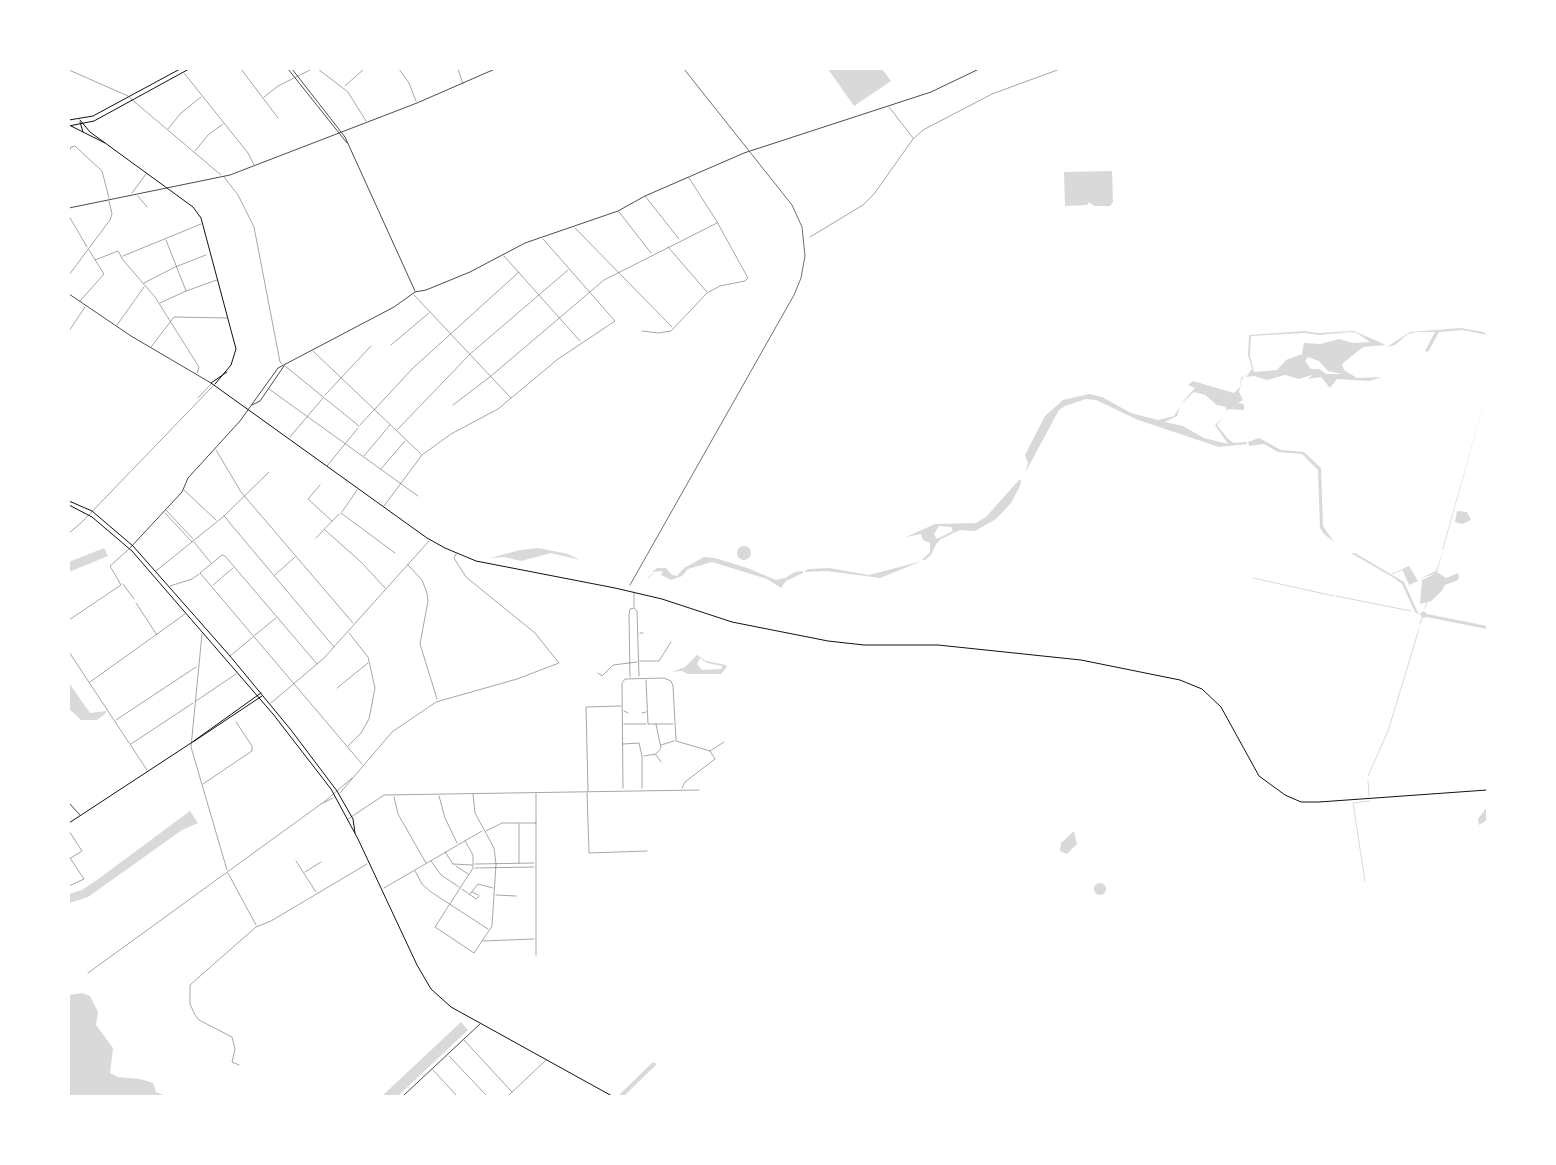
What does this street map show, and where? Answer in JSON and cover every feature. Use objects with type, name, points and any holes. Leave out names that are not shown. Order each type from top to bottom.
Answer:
[{"type":"main road","points":[[69,120],[89,118],[180,69]]},
{"type":"main road","points":[[69,126],[90,123],[189,69]]},
{"type":"main road","points":[[89,118],[90,123]]},
{"type":"main road","points":[[80,120],[106,143],[196,209],[203,224],[236,350],[234,360],[227,372],[214,385]]},
{"type":"main road","points":[[80,120],[80,125],[84,132]]},
{"type":"main road","points":[[69,126],[106,143]]},
{"type":"main road","points":[[227,372],[211,383],[430,540],[456,554],[487,564],[634,592],[732,622],[828,641],[864,645],[938,645],[1080,660],[1185,681],[1206,692],[1221,707],[1258,776],[1284,795],[1301,802],[1487,790]]},
{"type":"main road","points":[[69,501],[92,511],[133,546],[230,656],[270,704],[337,791],[351,816],[355,834]]},
{"type":"main road","points":[[69,505],[89,515],[130,548],[259,697],[335,795],[427,984],[451,1007],[612,1096]]},
{"type":"main road","points":[[69,824],[262,694]]},
{"type":"street","points":[[180,69],[248,152],[254,165]]},
{"type":"street","points":[[241,69],[278,118]]},
{"type":"street","points":[[288,69],[349,145]]},
{"type":"street","points":[[292,69],[342,131],[414,293],[512,398]]},
{"type":"street","points":[[264,97],[312,69]]},
{"type":"street","points":[[318,69],[344,87],[359,106],[367,122]]},
{"type":"street","points":[[344,87],[364,69]]},
{"type":"street","points":[[399,69],[409,83],[417,103]]},
{"type":"street","points":[[458,69],[463,84]]},
{"type":"street","points":[[69,208],[223,176],[417,103],[495,69]]},
{"type":"street","points":[[134,599],[110,566],[133,546],[184,490],[188,478],[248,409],[276,369],[406,300],[414,293],[430,288],[541,237],[618,211],[645,196],[744,153],[931,92],[978,69]]},
{"type":"street","points":[[810,237],[863,205],[874,194],[913,139],[928,127],[992,94],[1060,69]]},
{"type":"street","points":[[69,70],[129,97],[223,176],[238,195],[252,220],[271,308],[280,362],[359,426]]},
{"type":"street","points":[[168,130],[181,114],[203,96]]},
{"type":"street","points":[[888,106],[913,139]]},
{"type":"street","points":[[194,152],[208,135],[224,122]]},
{"type":"street","points":[[69,152],[73,146],[102,171],[111,218],[69,274]]},
{"type":"street","points":[[132,195],[147,173]]},
{"type":"street","points":[[642,331],[671,331],[708,292],[720,286],[747,280],[749,276],[688,177]]},
{"type":"street","points":[[138,194],[147,207]]},
{"type":"street","points":[[645,196],[680,240]]},
{"type":"street","points":[[618,211],[652,254]]},
{"type":"street","points":[[69,216],[104,274],[80,301]]},
{"type":"street","points":[[453,405],[491,376],[589,291],[618,272],[667,246],[717,223]]},
{"type":"street","points":[[121,257],[203,224]]},
{"type":"street","points":[[574,226],[673,328]]},
{"type":"street","points":[[384,507],[422,455],[451,434],[495,411],[558,359],[615,321],[541,237]]},
{"type":"street","points":[[165,239],[186,291]]},
{"type":"street","points":[[667,246],[708,292]]},
{"type":"street","points":[[95,260],[118,251],[159,304],[199,367],[197,374]]},
{"type":"street","points":[[503,254],[581,342]]},
{"type":"street","points":[[116,326],[144,285],[176,266],[206,256]]},
{"type":"street","points":[[397,430],[470,354],[569,269]]},
{"type":"street","points":[[327,466],[344,443],[374,409],[450,332],[519,272]]},
{"type":"street","points":[[159,304],[186,291],[218,280]]},
{"type":"street","points":[[69,294],[116,326],[211,383],[198,400]]},
{"type":"street","points":[[69,331],[86,306]]},
{"type":"street","points":[[391,346],[431,312]]},
{"type":"street","points":[[151,347],[174,317],[228,318]]},
{"type":"street","points":[[289,439],[306,416],[371,346]]},
{"type":"street","points":[[312,350],[422,455]]},
{"type":"street","points":[[251,405],[260,401],[284,365]]},
{"type":"street","points":[[69,533],[89,515],[214,385]]},
{"type":"street","points":[[269,389],[418,496]]},
{"type":"street","points":[[363,457],[391,424]]},
{"type":"street","points":[[380,470],[406,439]]},
{"type":"street","points":[[214,449],[244,495],[354,625]]},
{"type":"street","points":[[156,571],[224,516],[269,472]]},
{"type":"street","points":[[320,485],[308,499],[333,522]]},
{"type":"street","points":[[316,538],[341,513],[358,489]]},
{"type":"street","points":[[184,490],[217,521]]},
{"type":"street","points":[[165,511],[212,564]]},
{"type":"street","points":[[341,513],[395,553]]},
{"type":"street","points":[[224,516],[334,647]]},
{"type":"street","points":[[325,530],[363,564],[386,589]]},
{"type":"street","points":[[270,704],[334,647],[430,540]]},
{"type":"street","points":[[88,973],[228,871],[339,794],[392,732],[438,701],[517,679],[559,663],[535,632],[466,576],[454,558],[456,554]]},
{"type":"street","points":[[170,587],[192,580],[223,555],[317,664]]},
{"type":"street","points":[[274,576],[296,556]]},
{"type":"street","points":[[408,565],[421,579],[427,593],[428,601],[420,644],[438,701]]},
{"type":"street","points":[[211,586],[235,567]]},
{"type":"street","points":[[200,573],[364,765]]},
{"type":"street","points":[[69,620],[122,584]]},
{"type":"street","points":[[634,592],[634,608],[637,611],[639,678]]},
{"type":"street","points":[[136,603],[158,636]]},
{"type":"street","points":[[630,678],[628,614],[634,608]]},
{"type":"street","points":[[90,683],[158,636],[186,613]]},
{"type":"street","points":[[230,656],[277,617]]},
{"type":"street","points":[[207,630],[203,633],[198,667],[191,743],[228,871],[256,927]]},
{"type":"street","points":[[348,632],[361,646],[370,662],[375,685],[374,705],[363,730],[348,747]]},
{"type":"street","points":[[638,633],[643,633]]},
{"type":"street","points":[[598,673],[602,676],[613,665],[659,660],[671,642]]},
{"type":"street","points":[[69,652],[148,771]]},
{"type":"street","points":[[337,688],[370,662]]},
{"type":"street","points":[[114,720],[198,667]]},
{"type":"street","points":[[130,745],[238,673]]},
{"type":"street","points":[[623,790],[622,682],[630,678],[664,678],[672,683],[676,741]]},
{"type":"street","points":[[646,678],[648,724]]},
{"type":"street","points":[[623,706],[586,707],[589,853],[646,851]]},
{"type":"street","points":[[623,711],[628,713]]},
{"type":"street","points":[[642,713],[647,711]]},
{"type":"street","points":[[202,784],[252,751],[252,746],[236,722]]},
{"type":"street","points":[[623,724],[674,724]]},
{"type":"street","points":[[642,756],[655,754],[659,750],[661,745],[656,724]]},
{"type":"street","points":[[661,745],[676,741],[710,751],[715,759],[685,782],[682,790]]},
{"type":"street","points":[[710,751],[724,742]]},
{"type":"street","points":[[622,744],[639,743],[642,756],[642,790]]},
{"type":"street","points":[[655,754],[661,762]]},
{"type":"street","points":[[335,795],[354,776]]},
{"type":"street","points":[[348,819],[381,796],[699,790]]},
{"type":"street","points":[[536,792],[536,955]]},
{"type":"street","points":[[465,841],[473,855],[473,868],[435,927],[472,952],[475,952],[492,924],[496,864],[494,848],[475,813],[473,793]]},
{"type":"street","points":[[439,794],[445,818],[458,845]]},
{"type":"street","points":[[394,795],[398,814],[426,863]]},
{"type":"street","points":[[69,803],[81,815]]},
{"type":"street","points":[[485,832],[507,822],[536,823]]},
{"type":"street","points":[[519,823],[519,864]]},
{"type":"street","points":[[381,890],[484,830]]},
{"type":"street","points":[[69,831],[82,851],[70,859],[84,879],[69,886]]},
{"type":"street","points":[[445,852],[453,864],[469,875]]},
{"type":"street","points":[[296,861],[314,891],[318,893]]},
{"type":"street","points":[[431,861],[441,875],[478,899],[478,896],[472,892]]},
{"type":"street","points":[[304,873],[321,862]]},
{"type":"street","points":[[239,1065],[232,1062],[235,1049],[232,1037],[198,1020],[190,1004],[190,984],[256,927],[369,863]]},
{"type":"street","points":[[453,864],[536,864]]},
{"type":"street","points":[[473,868],[536,867]]},
{"type":"street","points":[[415,870],[427,889],[489,930]]},
{"type":"street","points":[[470,894],[478,884],[495,888]]},
{"type":"street","points":[[494,894],[516,896]]},
{"type":"street","points":[[482,941],[488,943],[536,939]]},
{"type":"street","points":[[403,1096],[480,1024]]},
{"type":"street","points":[[463,1040],[513,1096]]},
{"type":"street","points":[[448,1055],[487,1096]]},
{"type":"street","points":[[508,1096],[546,1060]]},
{"type":"street","points":[[432,1069],[457,1096]]},
{"type":"shaded area","points":[[828,69],[882,69],[891,81],[854,106]]},
{"type":"shaded area","points":[[1112,171],[1113,202],[1110,206],[1094,206],[1089,202],[1087,205],[1065,206],[1064,172]]},
{"type":"shaded area","points":[[1461,328],[1483,332],[1487,335],[1463,330],[1439,332],[1428,352],[1425,351],[1435,332],[1417,332],[1408,334],[1395,345],[1387,347],[1410,332]]},
{"type":"shaded area","points":[[1304,331],[1317,333],[1354,331],[1386,345],[1363,347],[1342,364],[1344,370],[1357,378],[1382,377],[1370,381],[1337,379],[1330,388],[1321,377],[1308,379],[1312,375],[1299,379],[1285,375],[1267,380],[1254,376],[1246,377],[1252,369],[1248,355],[1249,335]],"holes":[[[1304,333],[1319,335],[1357,333],[1370,342],[1353,343],[1339,339],[1320,344],[1304,343],[1302,354],[1286,360],[1277,370],[1254,372],[1250,356],[1251,336]],[[1308,357],[1319,361],[1328,371],[1342,374],[1326,374],[1319,369],[1311,369],[1305,361]]]},
{"type":"shaded area","points":[[1245,375],[1239,392],[1243,400],[1238,403],[1244,404],[1244,410],[1229,409],[1227,411],[1226,407],[1217,405],[1205,395],[1194,392],[1179,406],[1195,388],[1188,385],[1193,381],[1234,393],[1240,387],[1241,378]]},
{"type":"shaded area","points":[[1487,392],[1443,550],[1442,550]]},
{"type":"shaded area","points":[[1089,394],[1102,397],[1131,413],[1158,420],[1174,416],[1180,407],[1177,416],[1165,422],[1183,426],[1204,438],[1228,444],[1215,425],[1223,418],[1217,425],[1228,439],[1234,443],[1247,442],[1247,444],[1219,447],[1138,420],[1096,400],[1086,399],[1059,410],[1025,473],[1028,463],[1025,455],[1045,416],[1063,400]]},
{"type":"shaded area","points":[[1259,438],[1281,450],[1304,452],[1321,468],[1323,526],[1334,542],[1320,528],[1318,470],[1302,454],[1278,452],[1264,444],[1249,446],[1248,442]]},
{"type":"shaded area","points":[[1021,480],[1011,503],[996,519],[975,531],[960,530],[941,539],[936,544],[931,555],[925,560],[922,560],[930,552],[930,543],[923,540],[921,534],[906,537],[935,524],[976,523],[986,517]],"holes":[[[939,526],[951,527],[953,531],[937,539],[934,534]]]},
{"type":"shaded area","points":[[1457,511],[1467,512],[1471,520],[1462,524],[1455,522]]},
{"type":"shaded area","points":[[744,546],[749,548],[751,553],[749,558],[744,560],[739,558],[737,553],[739,548]]},
{"type":"shaded area","points":[[104,548],[108,556],[69,572],[69,562]]},
{"type":"shaded area","points":[[538,548],[568,554],[580,560],[551,553],[521,561],[504,557],[490,558],[520,550]]},
{"type":"shaded area","points":[[1443,551],[1437,572],[1446,578],[1458,573],[1458,580],[1445,585],[1442,591],[1431,601],[1420,604],[1422,580],[1437,573],[1419,579],[1436,571]]},
{"type":"shaded area","points":[[1351,553],[1355,553],[1404,582],[1419,615],[1415,612],[1402,584]]},
{"type":"shaded area","points":[[704,557],[715,558],[747,568],[776,580],[785,578],[795,572],[803,571],[803,573],[786,581],[781,588],[767,579],[712,562],[688,569],[682,576],[671,580],[661,575],[663,571],[652,572],[657,568],[666,568],[672,575],[677,576],[684,568]]},
{"type":"shaded area","points":[[922,561],[880,578],[827,571],[804,572],[808,569],[829,568],[869,575]]},
{"type":"shaded area","points":[[1409,566],[1418,581],[1409,585],[1402,569]]},
{"type":"shaded area","points":[[1424,611],[1427,614],[1487,626],[1487,629],[1427,617],[1422,618],[1420,613]]},
{"type":"shaded area","points":[[697,655],[706,661],[726,665],[727,667],[721,674],[672,672],[685,667]],"holes":[[[700,658],[707,663],[722,666],[722,669],[702,670],[697,664]]]},
{"type":"shaded area","points":[[69,683],[90,713],[106,711],[106,713],[97,720],[81,720],[69,709]]},
{"type":"shaded area","points":[[1487,807],[1487,820],[1479,825],[1478,819]]},
{"type":"shaded area","points":[[190,811],[198,823],[182,830],[88,897],[69,903],[69,894],[82,890],[101,877]]},
{"type":"shaded area","points":[[1074,831],[1077,844],[1067,854],[1060,851],[1061,843]]},
{"type":"shaded area","points":[[1098,883],[1102,883],[1106,889],[1102,895],[1098,895],[1094,891],[1094,887]]},
{"type":"shaded area","points":[[82,993],[90,996],[98,1012],[96,1025],[113,1048],[110,1073],[118,1077],[140,1079],[153,1083],[156,1092],[166,1096],[69,1096],[69,995]]},
{"type":"shaded area","points":[[461,1022],[468,1030],[398,1096],[382,1096]]},
{"type":"shaded area","points":[[653,1062],[657,1064],[624,1096],[618,1096]]},
{"type":"waterway","points":[[1392,574],[1402,570]]},
{"type":"waterway","points":[[648,578],[653,574]]},
{"type":"waterway","points":[[1253,578],[1334,596]]},
{"type":"waterway","points":[[1336,596],[1411,611]]},
{"type":"waterway","points":[[1425,608],[1427,601]]},
{"type":"waterway","points":[[1420,624],[1422,618]]},
{"type":"waterway","points":[[1368,776],[1388,731],[1419,629]]},
{"type":"waterway","points":[[1368,781],[1369,796]]},
{"type":"waterway","points":[[1365,881],[1353,803],[1370,801]]},
{"type":"railway","points":[[630,585],[794,295],[801,278],[805,256],[802,227],[792,205],[684,69]]}]
